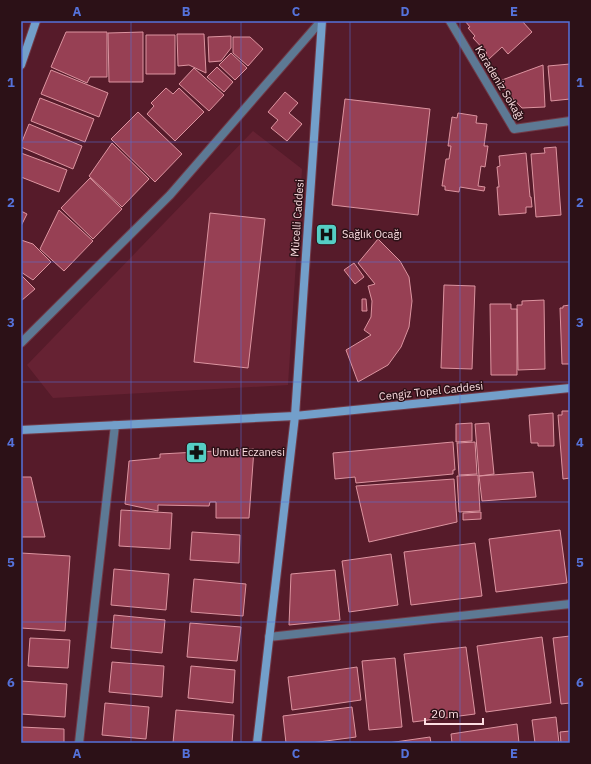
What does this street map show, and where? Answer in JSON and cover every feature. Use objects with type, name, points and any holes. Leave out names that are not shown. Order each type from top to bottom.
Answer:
[{"type":"main road","points":[[21,65],[36,21]]},
{"type":"main road","name":"Mücelli Caddesi","points":[[257,743],[295,416],[322,21]]},
{"type":"main road","name":"Cengiz Topel Caddesi","points":[[21,430],[295,416],[570,388]]},
{"type":"street","points":[[21,343],[170,195],[322,21]]},
{"type":"street","name":"Karadeniz Sokağı","points":[[450,21],[514,129],[570,121]]},
{"type":"street","points":[[80,743],[115,425]]},
{"type":"street","points":[[269,637],[570,604]]},
{"type":"shaded area","points":[[253,131],[302,169],[288,385],[53,398],[27,365]]},
{"type":"building","points":[[465,21],[522,21],[532,32],[508,54],[502,47],[489,59],[484,55],[487,53],[473,38],[475,36],[468,28],[470,27]]},
{"type":"building","points":[[66,32],[107,32],[107,77],[90,77],[87,83],[51,67]]},
{"type":"building","points":[[143,32],[143,82],[109,82],[108,33]]},
{"type":"building","points":[[177,34],[204,34],[206,73],[189,65],[178,66]]},
{"type":"building","points":[[146,35],[175,35],[175,74],[146,74]]},
{"type":"building","points":[[231,36],[231,48],[221,61],[209,62],[208,37]]},
{"type":"building","points":[[233,37],[250,37],[263,49],[248,66],[233,53]]},
{"type":"building","points":[[231,53],[247,68],[235,80],[219,65]]},
{"type":"building","points":[[570,64],[570,99],[551,101],[548,66]]},
{"type":"building","points":[[543,65],[545,107],[522,108],[503,88],[502,80]]},
{"type":"building","points":[[217,67],[233,82],[224,92],[207,77]]},
{"type":"building","points":[[194,68],[224,95],[209,111],[179,84]]},
{"type":"building","points":[[51,70],[108,93],[99,117],[41,94]]},
{"type":"building","points":[[166,88],[173,94],[179,88],[204,112],[175,141],[147,114],[154,106],[151,103]]},
{"type":"building","points":[[285,92],[298,103],[289,113],[302,124],[287,141],[271,128],[278,120],[268,112]]},
{"type":"building","points":[[40,98],[94,119],[85,142],[31,121]]},
{"type":"building","points":[[345,99],[430,109],[418,215],[332,205]]},
{"type":"building","points":[[138,112],[182,154],[155,182],[111,139]]},
{"type":"building","points":[[458,113],[477,116],[476,123],[487,124],[484,146],[488,146],[485,167],[481,166],[478,186],[485,187],[484,191],[460,187],[459,192],[445,190],[445,186],[442,186],[446,159],[449,159],[451,146],[448,146],[452,117],[457,118]]},
{"type":"building","points":[[29,124],[82,146],[73,169],[21,147]]},
{"type":"building","points":[[112,143],[149,179],[122,207],[89,176]]},
{"type":"building","points":[[556,147],[561,215],[536,217],[531,154],[545,153],[544,148]]},
{"type":"building","points":[[21,153],[67,170],[59,192],[21,177]]},
{"type":"building","points":[[526,153],[532,207],[526,207],[526,213],[499,215],[497,167],[500,166],[499,156]]},
{"type":"building","points":[[90,178],[122,209],[93,239],[61,208]]},
{"type":"building","points":[[59,210],[93,241],[64,271],[40,249]]},
{"type":"building","points":[[21,211],[27,214],[21,226]]},
{"type":"building","points":[[210,213],[265,219],[248,368],[194,362]]},
{"type":"building","points":[[378,239],[400,261],[409,277],[412,301],[409,327],[401,347],[388,365],[358,382],[346,350],[371,335],[364,330],[371,317],[372,301],[368,286],[375,284],[358,263]]},
{"type":"building","points":[[21,240],[33,244],[51,262],[33,280],[21,272]]},
{"type":"building","points":[[354,263],[364,277],[355,284],[344,270]]},
{"type":"building","points":[[21,275],[35,289],[21,301]]},
{"type":"building","points":[[444,285],[475,286],[472,369],[441,368]]},
{"type":"building","points":[[362,299],[366,299],[367,311],[362,311]]},
{"type":"building","points":[[544,300],[545,369],[518,370],[517,305],[522,305],[522,301]]},
{"type":"building","points":[[490,304],[511,304],[511,309],[517,309],[517,375],[491,375]]},
{"type":"building","points":[[570,305],[570,364],[562,364],[560,308]]},
{"type":"building","points":[[562,411],[570,411],[570,478],[563,479],[558,415],[562,415]]},
{"type":"building","points":[[553,413],[554,446],[538,446],[538,443],[531,443],[529,415]]},
{"type":"building","points":[[472,423],[472,441],[456,442],[456,424]]},
{"type":"building","points":[[489,423],[494,474],[479,476],[475,424]]},
{"type":"building","points":[[453,442],[455,470],[453,470],[453,474],[356,483],[355,477],[335,479],[333,453]]},
{"type":"building","points":[[475,442],[477,474],[459,475],[457,443]]},
{"type":"building","points":[[254,449],[249,518],[216,518],[216,502],[210,502],[209,506],[158,505],[158,511],[125,504],[129,461],[160,458],[160,454]]},
{"type":"building","points":[[533,472],[536,497],[482,501],[479,476]]},
{"type":"building","points":[[478,475],[480,511],[459,512],[457,476]]},
{"type":"building","points":[[21,477],[31,477],[45,537],[21,537]]},
{"type":"building","points":[[454,479],[457,522],[369,542],[356,486]]},
{"type":"building","points":[[121,510],[172,513],[170,549],[119,546]]},
{"type":"building","points":[[481,512],[481,519],[463,520],[463,513]]},
{"type":"building","points":[[560,530],[567,583],[496,592],[489,539]]},
{"type":"building","points":[[192,532],[240,535],[239,563],[190,560]]},
{"type":"building","points":[[475,543],[482,596],[411,605],[404,552]]},
{"type":"building","points":[[21,553],[70,556],[65,631],[21,628]]},
{"type":"building","points":[[391,554],[398,605],[349,612],[342,561]]},
{"type":"building","points":[[114,569],[169,574],[166,610],[111,605]]},
{"type":"building","points":[[335,570],[340,620],[289,625],[291,574]]},
{"type":"building","points":[[194,579],[246,584],[243,616],[191,612]]},
{"type":"building","points":[[114,615],[165,620],[162,653],[111,648]]},
{"type":"building","points":[[190,623],[241,627],[237,661],[187,657]]},
{"type":"building","points":[[570,636],[570,703],[561,704],[553,638]]},
{"type":"building","points":[[542,637],[551,703],[486,712],[477,646]]},
{"type":"building","points":[[30,638],[70,640],[68,668],[28,666]]},
{"type":"building","points":[[466,647],[475,714],[413,722],[404,654]]},
{"type":"building","points":[[395,658],[402,727],[369,730],[362,661]]},
{"type":"building","points":[[112,662],[164,666],[162,697],[109,692]]},
{"type":"building","points":[[191,666],[235,670],[233,703],[188,698]]},
{"type":"building","points":[[357,667],[361,700],[292,710],[288,677]]},
{"type":"building","points":[[21,681],[67,684],[65,717],[21,714]]},
{"type":"building","points":[[105,703],[149,707],[146,739],[102,735]]},
{"type":"building","points":[[352,707],[356,737],[311,743],[286,743],[283,716]]},
{"type":"building","points":[[176,710],[234,715],[232,743],[173,743]]},
{"type":"building","points":[[556,717],[559,743],[535,743],[532,720]]},
{"type":"building","points":[[517,724],[519,743],[452,743],[451,734]]},
{"type":"building","points":[[21,727],[64,729],[64,743],[21,743]]},
{"type":"building","points":[[570,731],[570,743],[561,743],[560,732]]},
{"type":"building","points":[[430,737],[431,743],[388,743]]},
{"type":"place","name":"Sağlık Ocağı","points":[[327,234]]},
{"type":"place","name":"Umut Eczanesi","points":[[197,452]]}]
